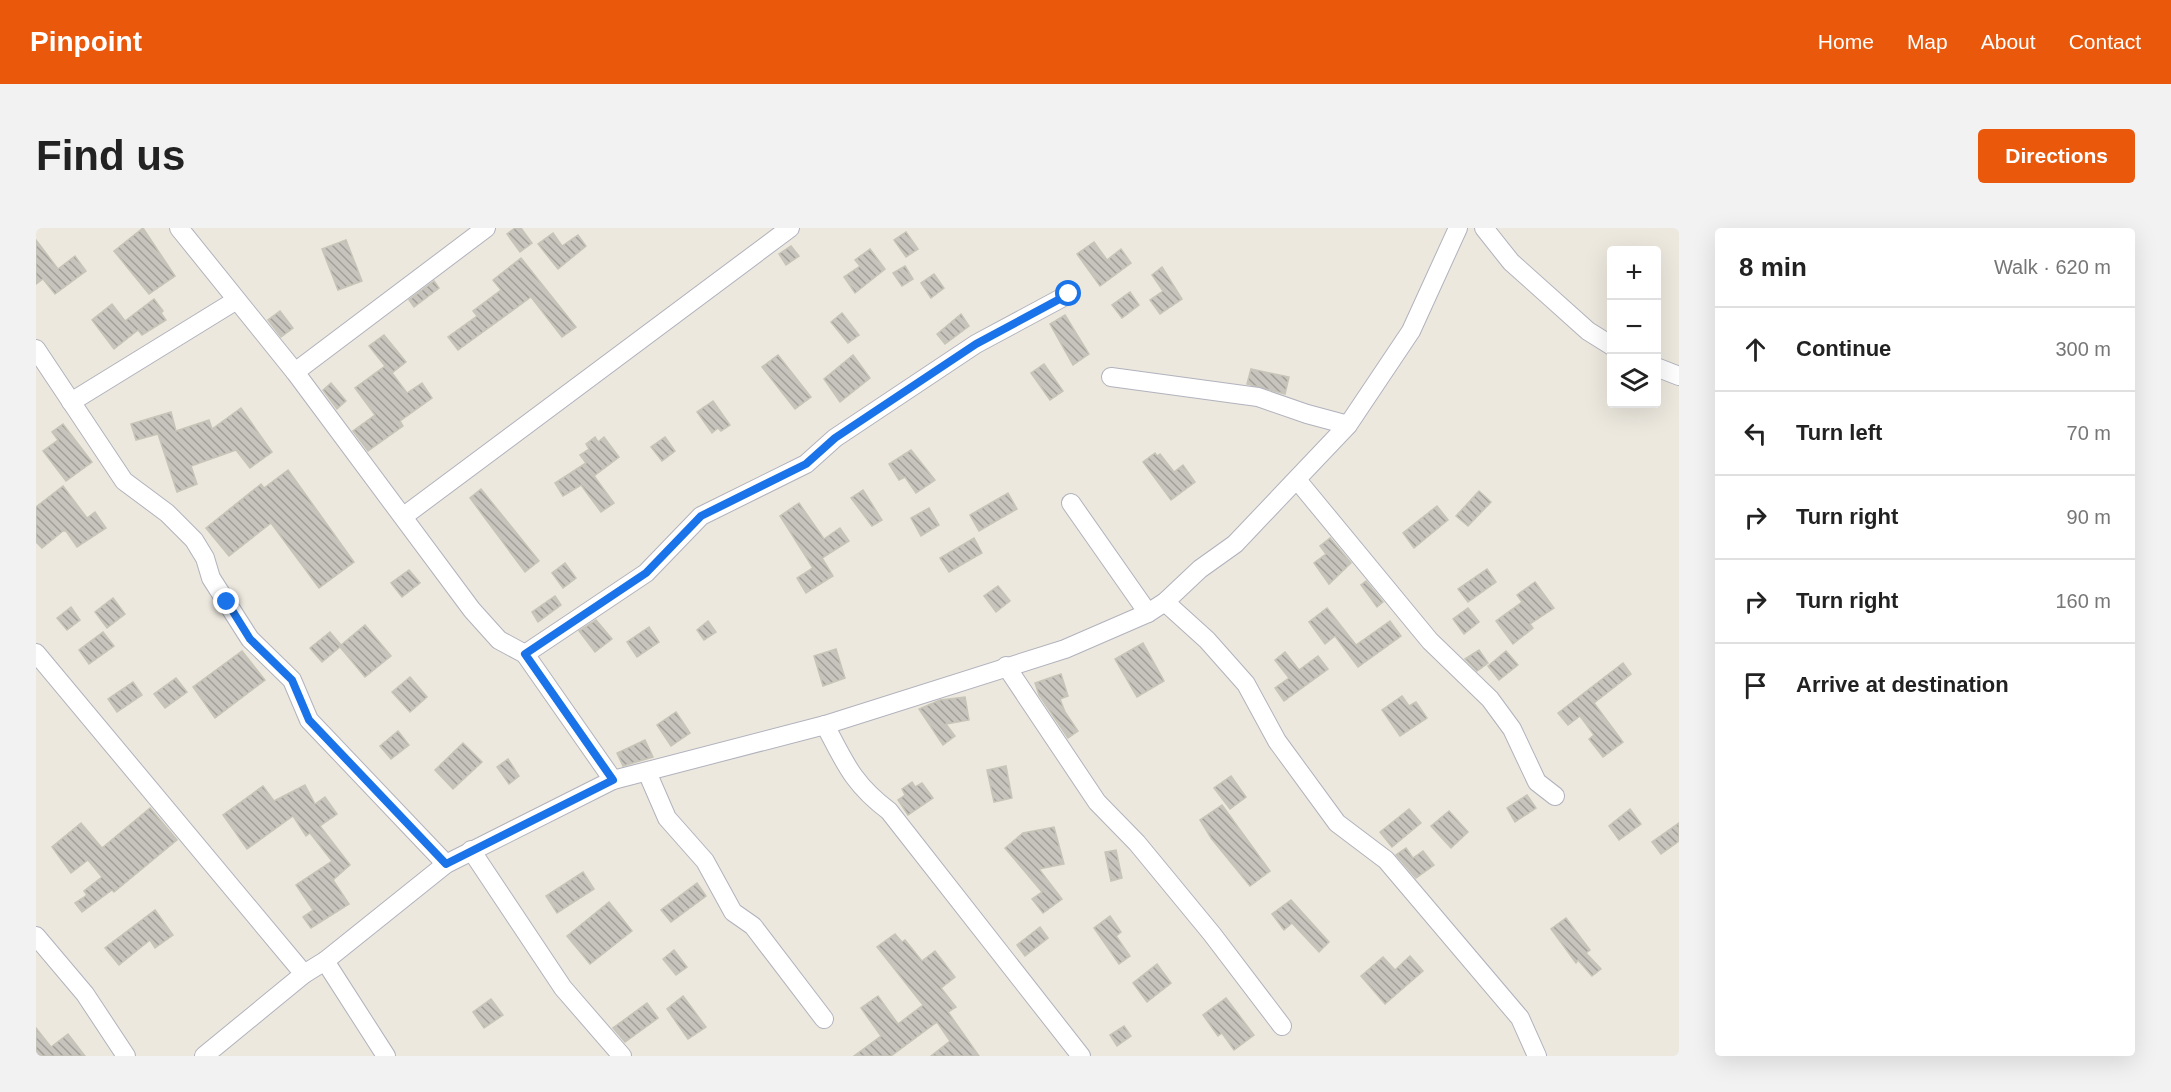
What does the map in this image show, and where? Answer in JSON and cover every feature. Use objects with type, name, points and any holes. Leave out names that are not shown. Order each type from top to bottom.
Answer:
[{"type":"street","points":[[295,372],[486,228]]},
{"type":"street","points":[[404,516],[790,228]]},
{"type":"street","points":[[204,1056],[304,974],[325,961],[446,864],[613,780],[825,725],[1065,649],[1148,613],[1165,602],[1200,568],[1235,544],[1298,481],[1348,425],[1411,331],[1458,228]]},
{"type":"street","points":[[1484,228],[1511,262],[1588,331],[1607,343]]},
{"type":"street","points":[[184,230],[235,301],[295,372],[472,610],[499,640],[525,654],[613,780]]},
{"type":"street","points":[[525,654],[646,573],[701,516],[806,464],[835,438],[976,344],[1069,294]]},
{"type":"street","points":[[71,402],[235,301]]},
{"type":"street","points":[[36,349],[124,481],[167,513],[194,540],[206,558],[211,578],[250,639],[292,680],[309,720],[446,864]]},
{"type":"street","points":[[1661,369],[1679,376]]},
{"type":"street","points":[[1111,377],[1258,396],[1348,425]]},
{"type":"street","points":[[1298,481],[1430,641],[1490,699],[1512,729],[1537,782],[1555,796]]},
{"type":"street","points":[[1071,504],[1148,613]]},
{"type":"street","points":[[1165,602],[1207,640],[1246,684],[1277,741],[1337,822],[1386,860],[1520,1018],[1537,1056]]},
{"type":"street","points":[[36,653],[304,974]]},
{"type":"street","points":[[1006,666],[1097,802],[1144,852],[1212,934],[1282,1026]]},
{"type":"street","points":[[825,725],[852,778],[867,794],[889,811],[1081,1056]]},
{"type":"street","points":[[647,772],[667,818],[705,861],[733,912],[753,926],[824,1018]]},
{"type":"street","points":[[471,850],[563,988],[622,1056]]},
{"type":"street","points":[[36,936],[85,994],[126,1056]]},
{"type":"street","points":[[325,961],[386,1056]]},
{"type":"building","points":[[143,228],[175,276],[149,294],[114,251]]},
{"type":"building","points":[[515,228],[521,228],[532,243],[520,252],[507,234]]},
{"type":"building","points":[[906,232],[918,249],[906,257],[894,240]]},
{"type":"building","points":[[553,233],[562,246],[578,235],[586,246],[558,269],[538,244]]},
{"type":"building","points":[[36,240],[58,269],[75,256],[86,271],[55,294],[43,279],[36,284]]},
{"type":"building","points":[[346,240],[362,281],[338,290],[322,249]]},
{"type":"building","points":[[1094,242],[1107,260],[1121,249],[1131,263],[1100,286],[1077,254]]},
{"type":"building","points":[[791,246],[799,256],[786,265],[779,254]]},
{"type":"building","points":[[870,249],[885,269],[855,293],[844,277],[860,266],[855,260]]},
{"type":"building","points":[[521,258],[576,327],[562,337],[531,297],[458,350],[448,337],[477,316],[473,311],[501,290],[493,280]]},
{"type":"building","points":[[905,266],[913,279],[902,286],[893,273]]},
{"type":"building","points":[[1162,267],[1182,299],[1160,314],[1150,300],[1163,291],[1152,275]]},
{"type":"building","points":[[934,274],[944,288],[931,298],[921,283]]},
{"type":"building","points":[[434,281],[439,288],[414,307],[409,300]]},
{"type":"building","points":[[1130,292],[1139,305],[1122,318],[1112,305]]},
{"type":"building","points":[[154,299],[163,311],[161,313],[166,320],[142,335],[138,330],[114,349],[92,320],[112,304],[125,321]]},
{"type":"building","points":[[280,311],[293,328],[281,337],[268,320]]},
{"type":"building","points":[[842,313],[859,335],[848,343],[831,322]]},
{"type":"building","points":[[961,314],[969,326],[945,344],[937,334]]},
{"type":"building","points":[[1065,315],[1089,354],[1073,365],[1050,324]]},
{"type":"building","points":[[384,335],[406,362],[392,373],[407,393],[422,383],[432,398],[400,421],[403,426],[368,451],[353,431],[375,415],[355,388],[385,366],[369,346]]},
{"type":"building","points":[[778,355],[811,397],[795,409],[762,367]]},
{"type":"building","points":[[853,355],[870,378],[840,402],[824,379]]},
{"type":"building","points":[[1044,364],[1063,391],[1050,400],[1031,373]]},
{"type":"building","points":[[1251,369],[1289,377],[1285,394],[1247,384]]},
{"type":"building","points":[[331,383],[346,401],[337,409],[323,390]]},
{"type":"building","points":[[713,401],[730,425],[721,431],[718,428],[712,433],[697,412]]},
{"type":"building","points":[[241,408],[272,452],[250,468],[236,450],[191,466],[197,484],[177,492],[158,434],[136,440],[131,424],[171,412],[176,431],[209,420],[212,429]]},
{"type":"building","points":[[63,424],[92,462],[66,481],[43,451],[58,440],[52,432]]},
{"type":"building","points":[[595,437],[598,442],[604,437],[619,457],[594,476],[614,503],[601,512],[581,485],[563,496],[555,483],[586,463],[580,455],[589,449],[586,444]]},
{"type":"building","points":[[665,437],[675,451],[662,461],[651,447]]},
{"type":"building","points":[[911,450],[935,480],[916,493],[905,477],[899,480],[889,464]]},
{"type":"building","points":[[1155,453],[1157,456],[1160,454],[1174,472],[1183,465],[1195,482],[1171,500],[1143,462]]},
{"type":"building","points":[[288,470],[354,562],[319,588],[271,523],[229,556],[206,528],[261,484],[264,488]]},
{"type":"building","points":[[63,486],[87,518],[95,512],[106,528],[77,547],[66,531],[63,531],[42,548],[36,542],[36,507]]},
{"type":"building","points":[[481,489],[539,561],[525,572],[470,498]]},
{"type":"building","points":[[863,490],[882,520],[872,526],[851,498]]},
{"type":"building","points":[[1479,491],[1491,502],[1468,526],[1456,516]]},
{"type":"building","points":[[1008,493],[1017,509],[979,531],[970,515]]},
{"type":"building","points":[[799,503],[824,539],[840,528],[849,541],[822,558],[833,576],[806,593],[797,578],[813,568],[780,516]]},
{"type":"building","points":[[1437,506],[1448,520],[1414,548],[1403,533]]},
{"type":"building","points":[[929,508],[939,525],[921,536],[911,518]]},
{"type":"building","points":[[974,538],[982,553],[949,572],[940,558]]},
{"type":"building","points":[[1330,538],[1351,563],[1329,584],[1314,563],[1326,554],[1320,546]]},
{"type":"building","points":[[565,563],[576,578],[563,588],[552,573]]},
{"type":"building","points":[[1487,569],[1496,582],[1468,602],[1458,589]]},
{"type":"building","points":[[409,570],[420,583],[402,597],[391,583]]},
{"type":"building","points":[[1366,581],[1383,602],[1377,607],[1361,585]]},
{"type":"building","points":[[1535,582],[1554,608],[1530,624],[1533,628],[1513,644],[1496,621],[1522,602],[1517,595]]},
{"type":"building","points":[[998,586],[1010,601],[996,612],[984,596]]},
{"type":"building","points":[[555,596],[561,605],[538,622],[532,612]]},
{"type":"building","points":[[113,598],[125,614],[107,628],[95,612]]},
{"type":"building","points":[[71,607],[80,620],[67,630],[57,618]]},
{"type":"building","points":[[1327,608],[1356,645],[1390,621],[1401,636],[1358,667],[1335,636],[1325,644],[1309,622]]},
{"type":"building","points":[[1468,608],[1479,622],[1464,634],[1453,619]]},
{"type":"building","points":[[596,620],[612,639],[595,652],[579,631]]},
{"type":"building","points":[[708,621],[716,632],[704,640],[697,630]]},
{"type":"building","points":[[365,625],[391,656],[365,677],[340,647],[322,662],[310,648],[330,632],[341,645]]},
{"type":"building","points":[[649,627],[659,642],[637,657],[627,642]]},
{"type":"building","points":[[103,632],[114,646],[89,664],[79,650]]},
{"type":"building","points":[[1143,643],[1164,681],[1137,697],[1115,659]]},
{"type":"building","points":[[836,649],[845,678],[823,686],[814,656]]},
{"type":"building","points":[[1479,650],[1488,663],[1477,671],[1465,659]]},
{"type":"building","points":[[242,651],[265,680],[215,718],[193,687]]},
{"type":"building","points":[[1506,651],[1518,665],[1499,680],[1488,666]]},
{"type":"building","points":[[1285,652],[1299,670],[1318,656],[1328,669],[1284,701],[1275,688],[1289,678],[1275,660]]},
{"type":"building","points":[[1623,663],[1631,674],[1594,703],[1623,742],[1603,757],[1589,739],[1594,735],[1580,716],[1568,725],[1558,713]]},
{"type":"building","points":[[1061,674],[1068,696],[1060,699],[1065,712],[1078,731],[1068,738],[1039,695],[1035,683]]},
{"type":"building","points":[[410,677],[427,697],[410,712],[392,692]]},
{"type":"building","points":[[176,678],[187,692],[165,708],[154,694]]},
{"type":"building","points":[[133,682],[142,695],[117,712],[108,699]]},
{"type":"building","points":[[1402,696],[1409,706],[1416,702],[1427,718],[1400,736],[1382,710]]},
{"type":"building","points":[[965,697],[969,720],[946,724],[955,736],[943,745],[919,709],[940,700]]},
{"type":"building","points":[[676,712],[690,733],[671,746],[657,725]]},
{"type":"building","points":[[398,731],[409,745],[391,759],[380,746]]},
{"type":"building","points":[[645,740],[653,757],[623,766],[617,753]]},
{"type":"building","points":[[463,743],[482,762],[453,789],[435,770]]},
{"type":"building","points":[[508,759],[519,776],[509,784],[497,767]]},
{"type":"building","points":[[1006,766],[1012,798],[994,802],[987,770]]},
{"type":"building","points":[[1231,776],[1246,797],[1230,809],[1214,788]]},
{"type":"building","points":[[912,782],[915,787],[922,783],[933,798],[908,815],[898,800],[905,795],[902,789]]},
{"type":"building","points":[[305,785],[315,804],[325,797],[337,814],[320,826],[350,865],[333,880],[349,904],[311,928],[303,917],[313,910],[296,885],[332,861],[310,833],[306,836],[293,816],[247,849],[223,815],[263,786],[274,801]]},
{"type":"building","points":[[1527,795],[1536,808],[1515,822],[1507,808]]},
{"type":"building","points":[[1222,805],[1270,871],[1250,886],[1211,838],[1200,820]]},
{"type":"building","points":[[150,808],[177,840],[114,892],[112,890],[82,912],[75,903],[87,895],[84,891],[102,877],[88,860],[71,873],[52,847],[81,823],[102,848]]},
{"type":"building","points":[[1409,809],[1421,823],[1392,847],[1380,832]]},
{"type":"building","points":[[1630,809],[1641,824],[1619,840],[1609,826]]},
{"type":"building","points":[[1449,811],[1468,832],[1451,848],[1431,826]]},
{"type":"building","points":[[1679,823],[1679,841],[1661,854],[1652,842]]},
{"type":"building","points":[[1054,827],[1064,864],[1039,869],[1062,899],[1043,913],[1032,899],[1042,892],[1005,848],[1023,833]]},
{"type":"building","points":[[1406,848],[1413,858],[1423,851],[1434,865],[1416,878],[1396,855]]},
{"type":"building","points":[[1116,850],[1122,878],[1111,881],[1105,852]]},
{"type":"building","points":[[583,872],[594,889],[557,913],[546,896]]},
{"type":"building","points":[[697,883],[706,896],[671,922],[661,910]]},
{"type":"building","points":[[1291,900],[1329,942],[1319,952],[1292,923],[1284,930],[1272,914]]},
{"type":"building","points":[[609,902],[632,931],[590,964],[567,936]]},
{"type":"building","points":[[155,910],[173,935],[155,948],[150,940],[119,965],[105,948]]},
{"type":"building","points":[[1110,916],[1121,932],[1116,936],[1130,956],[1119,964],[1094,928]]},
{"type":"building","points":[[1566,918],[1590,950],[1586,953],[1601,969],[1592,976],[1578,960],[1576,963],[1551,929]]},
{"type":"building","points":[[1040,927],[1048,938],[1025,956],[1017,945]]},
{"type":"building","points":[[895,934],[902,942],[905,940],[922,961],[935,951],[955,977],[941,988],[956,1007],[948,1012],[979,1056],[931,1056],[950,1041],[937,1022],[891,1056],[854,1056],[881,1036],[861,1008],[878,996],[898,1024],[923,1005],[877,947]]},
{"type":"building","points":[[674,950],[687,967],[676,975],[663,959]]},
{"type":"building","points":[[1410,956],[1423,971],[1385,1004],[1361,976],[1383,957],[1395,970]]},
{"type":"building","points":[[1157,964],[1171,983],[1147,1002],[1133,983]]},
{"type":"building","points":[[683,996],[706,1027],[688,1039],[667,1009]]},
{"type":"building","points":[[1226,998],[1254,1035],[1234,1050],[1222,1033],[1218,1036],[1203,1015]]},
{"type":"building","points":[[491,999],[503,1015],[484,1028],[473,1012]]},
{"type":"building","points":[[647,1003],[658,1018],[625,1042],[613,1028]]},
{"type":"building","points":[[1124,1026],[1131,1036],[1117,1046],[1110,1035]]},
{"type":"building","points":[[36,1028],[51,1047],[68,1034],[85,1056],[36,1056]]},
{"type":"route","points":[[227,602],[250,639],[292,680],[300,694],[309,720],[446,864],[613,780],[525,654],[646,573],[701,516],[806,464],[835,438],[976,344],[1069,294]]}]
